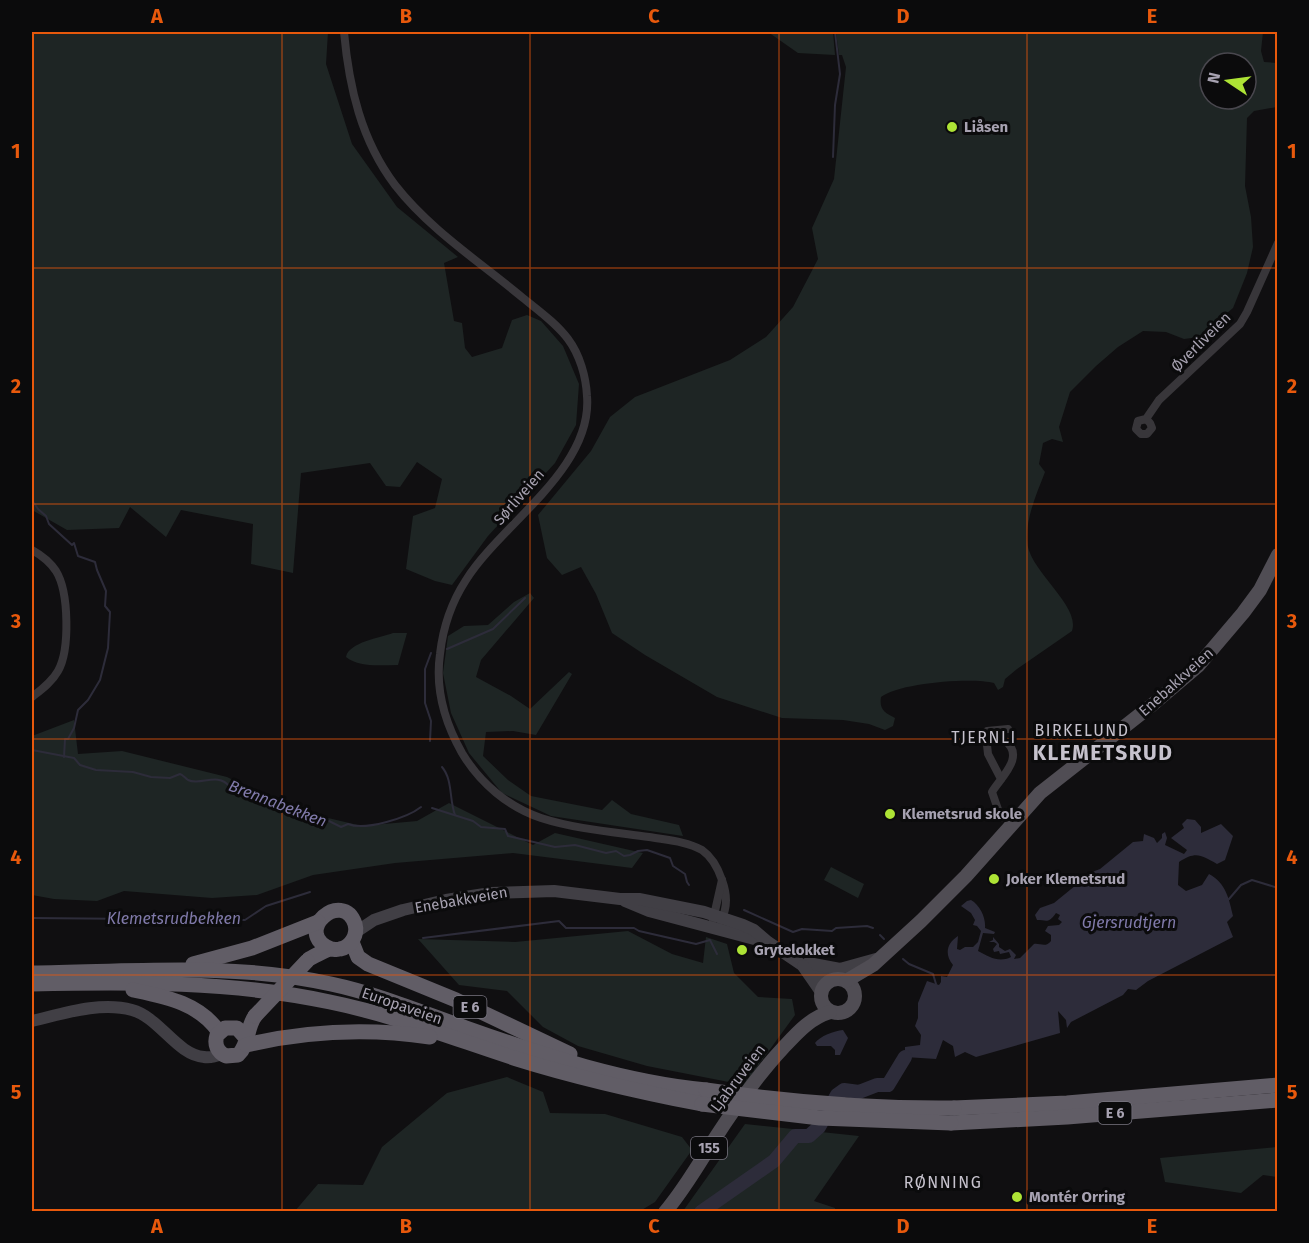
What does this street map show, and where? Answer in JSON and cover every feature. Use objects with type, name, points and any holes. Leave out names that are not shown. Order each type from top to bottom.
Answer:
[{"type":"highway","name":"E 6","points":[[32,984],[104,984],[163,977],[318,930],[324,915],[333,911],[342,912],[351,917],[355,925],[354,937],[358,957],[368,964],[456,1000],[555,1046],[596,1069]]},
{"type":"highway","points":[[318,930],[322,944],[331,949]]},
{"type":"highway","points":[[308,960],[318,930]]},
{"type":"highway","points":[[223,1039],[254,1017],[308,960],[331,949],[344,948],[354,937]]},
{"type":"highway","name":"Europaveien","points":[[163,977],[258,973],[330,984],[380,997],[507,1042],[596,1069],[655,1082],[704,1097]]},
{"type":"highway","name":"E 6","points":[[32,974],[163,977]]},
{"type":"highway","name":"Europaveien","points":[[163,977],[330,1002],[392,1017],[562,1073],[653,1095],[704,1097]]},
{"type":"highway","name":"E 6","points":[[104,984],[159,995],[185,1004],[204,1015],[235,1056],[242,1052],[245,1041],[241,1030],[223,1039]]},
{"type":"highway","points":[[245,1041],[254,1017]]},
{"type":"highway","name":"E 6","points":[[245,1041],[377,1031],[473,1044]]},
{"type":"highway","name":"E 6","points":[[953,1115],[1278,1085]]},
{"type":"highway","name":"E 6","points":[[704,1097],[820,1118],[953,1115],[1067,1117],[1278,1100]]},
{"type":"main road","name":"Enebakkveien","points":[[850,986],[966,876],[1040,793],[1198,666],[1250,604],[1278,555]]},
{"type":"main road","name":"Enebakkveien","points":[[351,917],[374,920],[436,902],[510,891],[554,891],[620,899],[649,911],[717,920],[768,942],[831,980],[839,979],[850,986],[855,1002],[852,1007],[843,1013],[824,1002],[800,963]]},
{"type":"main road","name":"Enebakkveien","points":[[354,937],[374,920]]},
{"type":"main road","points":[[800,963],[840,969],[877,962]]},
{"type":"main road","name":"155","points":[[824,1002],[825,985],[831,980]]},
{"type":"main road","name":"Ljabruveien","points":[[665,1212],[681,1192],[748,1090],[769,1063],[802,1028],[818,1017],[824,1002]]},
{"type":"main road","points":[[32,1021],[98,1008],[130,1009],[143,1014],[188,1051],[198,1056],[223,1039]]},
{"type":"street","name":"Sørliveien","points":[[344,32],[352,92],[366,137],[391,179],[443,233],[544,315],[561,332],[576,351],[586,385],[587,413],[582,436],[572,455],[540,495],[470,573],[446,621],[439,659],[439,689],[453,736],[476,773],[512,804],[539,817],[560,823],[685,843],[703,851],[719,870],[727,892],[717,920]]},
{"type":"street","name":"Øverliveien","points":[[1146,419],[1159,400],[1240,324],[1278,243]]},
{"type":"street","points":[[32,550],[45,558],[56,571],[63,593],[66,627],[64,651],[59,669],[50,681],[32,697]]},
{"type":"street","points":[[1001,818],[992,793],[1011,767],[1012,755],[1008,744],[990,735],[987,731],[1008,729]]},
{"type":"street","points":[[987,745],[988,754],[1001,779]]},
{"type":"shaded area","points":[[32,32],[328,32],[326,64],[352,144],[397,207],[458,257],[444,263],[454,321],[462,323],[465,348],[472,357],[502,348],[512,320],[527,315],[541,321],[563,346],[579,384],[576,425],[555,463],[488,536],[452,585],[435,581],[406,569],[413,516],[435,508],[442,479],[417,462],[400,487],[386,486],[370,463],[301,473],[293,573],[251,564],[253,524],[181,510],[166,537],[130,507],[119,528],[67,530],[32,510]]},
{"type":"shaded area","points":[[768,32],[833,32],[835,55],[798,53]]},
{"type":"shaded area","points":[[836,32],[1263,32],[1261,51],[1264,62],[1277,63],[1277,107],[1258,110],[1258,51],[1198,51],[1198,111],[1254,111],[1247,118],[1245,186],[1251,217],[1253,247],[1247,273],[1233,308],[1199,337],[1184,339],[1166,332],[1143,331],[1118,347],[1070,392],[1059,427],[1063,442],[1052,439],[1043,443],[1039,464],[1045,472],[1030,514],[1027,540],[1035,563],[1069,610],[1073,621],[1072,631],[1017,669],[1005,679],[1003,687],[998,690],[994,683],[984,681],[953,681],[918,685],[890,692],[881,697],[881,705],[886,713],[895,718],[893,726],[885,730],[869,724],[843,720],[782,718],[717,697],[645,655],[612,633],[596,594],[581,567],[562,575],[547,558],[538,515],[591,451],[610,417],[635,397],[730,360],[766,337],[793,307],[818,259],[812,228],[834,179],[846,67],[842,55],[839,55]]},
{"type":"shaded area","points":[[530,593],[534,598],[481,660],[476,677],[530,709],[569,672],[572,674],[536,735],[513,731],[486,732],[483,756],[508,780],[531,796],[602,810],[612,800],[631,814],[679,825],[683,836],[551,816],[502,793],[469,753],[451,713],[443,673],[448,636],[464,626],[488,625],[514,602]]},
{"type":"shaded area","points":[[393,633],[407,633],[398,665],[364,664],[346,657],[348,652],[359,644]]},
{"type":"shaded area","points":[[74,720],[78,754],[122,751],[227,777],[294,810],[362,826],[417,821],[449,803],[533,845],[555,833],[643,853],[632,868],[513,853],[395,863],[313,875],[257,895],[212,898],[124,891],[97,901],[54,899],[32,895],[32,736]]},
{"type":"shaded area","points":[[831,867],[864,884],[858,898],[824,880]]},
{"type":"shaded area","points":[[628,931],[672,954],[703,963],[706,937],[727,944],[734,973],[758,997],[792,999],[795,1015],[744,1085],[647,1066],[578,1046],[543,1027],[507,991],[459,985],[418,939],[515,942]]},
{"type":"shaded area","points":[[507,1077],[543,1092],[550,1113],[605,1114],[682,1137],[692,1150],[655,1202],[640,1211],[295,1211],[318,1184],[363,1185],[382,1147],[447,1093]]},
{"type":"shaded area","points":[[745,1124],[859,1136],[814,1201],[835,1208],[835,1211],[683,1211]]},
{"type":"shaded area","points":[[1277,1147],[1277,1177],[1263,1175],[1241,1193],[1165,1182],[1160,1158]]},
{"type":"water","name":"Gjersrudtjern","points":[[1187,819],[1195,820],[1201,827],[1201,833],[1221,824],[1233,836],[1225,860],[1217,864],[1207,858],[1194,855],[1179,862],[1178,885],[1186,891],[1202,885],[1209,874],[1215,878],[1226,892],[1232,910],[1233,916],[1227,922],[1233,937],[1148,981],[1136,990],[1128,989],[1123,995],[1071,1022],[1067,1028],[1066,1020],[1058,1011],[1060,1033],[976,1057],[965,1052],[955,1057],[953,1046],[943,1040],[936,1059],[905,1057],[905,1047],[920,1045],[921,1035],[915,1026],[918,1018],[918,1003],[927,981],[939,985],[941,976],[947,977],[953,965],[948,957],[949,945],[958,936],[957,949],[960,950],[973,947],[978,942],[981,931],[973,925],[975,920],[971,913],[961,906],[967,901],[974,902],[982,912],[985,928],[995,932],[994,934],[983,933],[978,951],[998,959],[1011,957],[1009,952],[1000,954],[999,951],[994,952],[993,949],[997,944],[989,942],[993,940],[993,937],[999,947],[1005,951],[1010,949],[1016,955],[1014,959],[1020,958],[1034,944],[1049,943],[1051,935],[1045,931],[1048,926],[1059,925],[1062,922],[1058,919],[1060,915],[1056,913],[1049,920],[1037,920],[1035,915],[1040,908],[1054,903],[1133,842],[1143,841],[1144,834],[1154,838],[1157,843],[1165,832],[1167,838],[1165,845],[1184,854],[1187,850],[1171,838],[1184,828],[1182,824]]},
{"type":"water","points":[[843,1030],[848,1038],[840,1055],[835,1055],[835,1050],[831,1046],[817,1046],[815,1043],[828,1034]]},
{"type":"waterway","points":[[833,157],[835,105],[840,74],[835,32]]},
{"type":"waterway","points":[[32,500],[46,516],[49,524],[72,545],[74,543],[78,556],[95,562],[106,591],[105,606],[110,612],[108,648],[100,680],[88,700],[78,710],[74,728],[68,739],[65,739],[64,757]]},
{"type":"waterway","points":[[447,649],[493,629],[525,598]]},
{"type":"waterway","points":[[430,741],[431,721],[425,703],[425,669],[431,653]]},
{"type":"waterway","name":"Brennabekken","points":[[32,750],[74,758],[80,765],[96,770],[133,772],[151,777],[170,778],[180,774],[188,780],[198,782],[220,780],[229,786],[272,798],[297,811],[325,819],[341,827],[348,824],[375,825],[406,815],[421,807]]},
{"type":"waterway","points":[[442,767],[448,778],[455,815]]},
{"type":"waterway","name":"Brennabekken","points":[[432,808],[473,821],[481,827],[505,829],[508,836],[555,847],[575,845],[606,853],[616,851],[624,856],[647,850],[670,858],[673,866],[685,874],[689,885]]},
{"type":"waterway","points":[[1229,899],[1241,885],[1252,880],[1278,888]]},
{"type":"waterway","name":"Klemetsrudbekken","points":[[32,918],[245,920],[266,906],[310,892]]},
{"type":"waterway","name":"Brennabekken","points":[[744,910],[793,932],[802,929],[832,931],[836,928],[867,926],[873,928]]},
{"type":"waterway","name":"Klemetsrudbekken","points":[[423,938],[559,921],[566,928],[634,928],[696,944],[710,940],[717,954]]},
{"type":"waterway","points":[[880,935],[884,939]]},
{"type":"waterway","points":[[903,959],[933,974],[936,984]]},
{"type":"waterway","points":[[701,1212],[774,1161],[795,1136],[809,1136],[819,1127],[837,1095],[844,1090],[859,1092],[877,1085],[888,1085],[905,1057]]},
{"type":"place","name":"Liåsen","points":[[952,127]]},
{"type":"place","name":"Klemetsrud skole","points":[[890,814]]},
{"type":"place","name":"Joker Klemetsrud","points":[[994,879]]},
{"type":"place","name":"Grytelokket","points":[[742,950]]},
{"type":"place","name":"Montér Orring","points":[[1017,1197]]},
{"type":"district","name":"BIRKELUND","points":[[1082,730]]},
{"type":"district","name":"TJERNLI","points":[[984,737]]},
{"type":"district","name":"KLEMETSRUD","points":[[1103,753]]},
{"type":"district","name":"RØNNING","points":[[943,1182]]}]
